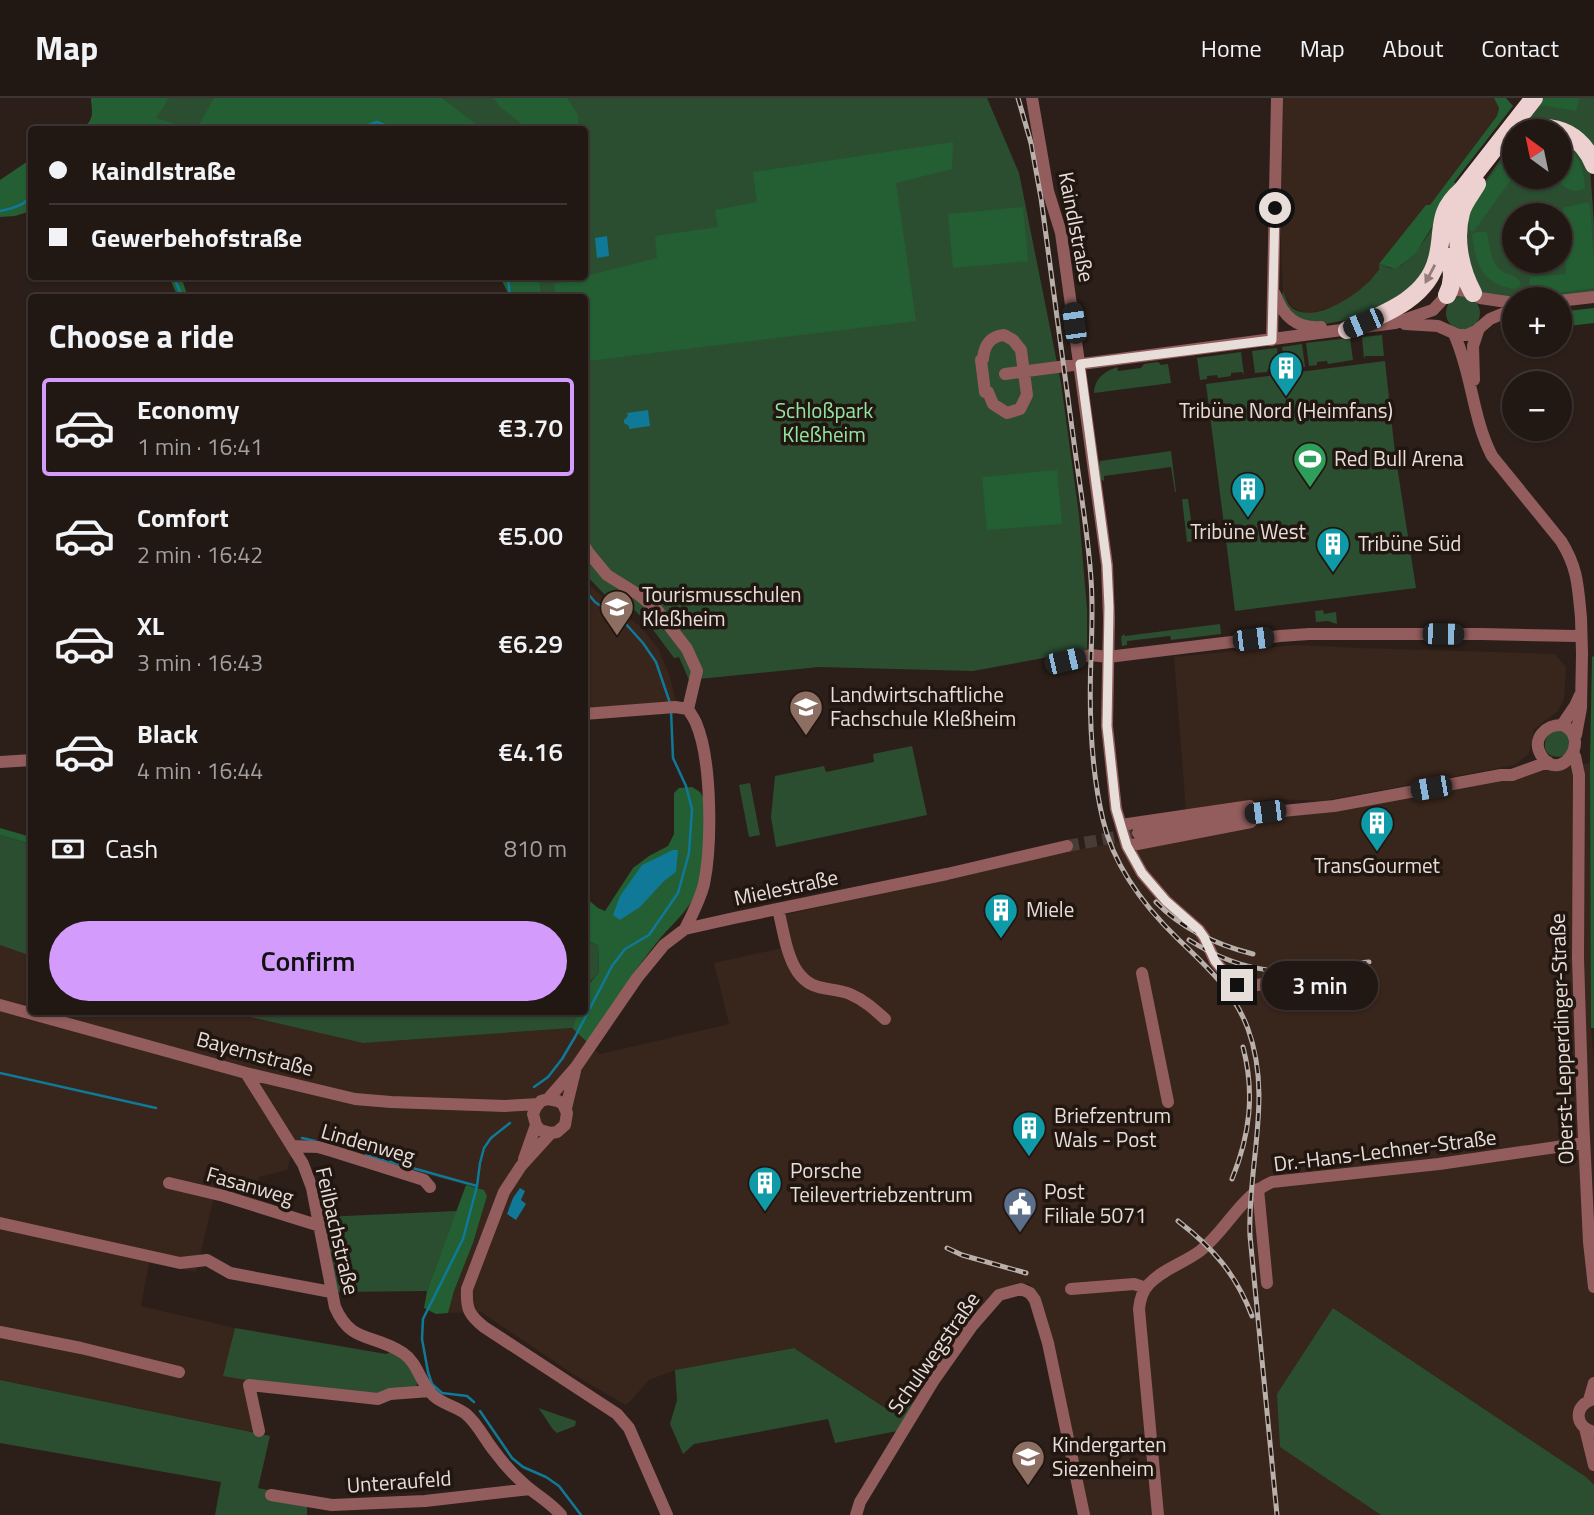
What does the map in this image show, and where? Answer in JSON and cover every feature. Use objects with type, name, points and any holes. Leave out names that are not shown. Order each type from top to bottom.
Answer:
[{"type":"highway","points":[[1341,331],[1401,305],[1424,285],[1438,258],[1444,213],[1453,198],[1534,98]]},
{"type":"highway","points":[[1572,136],[1588,151],[1594,165]]},
{"type":"highway","points":[[1476,295],[1461,266],[1458,239],[1461,211],[1502,152]]},
{"type":"highway","points":[[1444,299],[1452,285],[1448,230],[1451,214],[1462,190]]},
{"type":"street","name":"Kaindlstraße","points":[[1032,98],[1048,191],[1061,233],[1107,565],[1107,726],[1113,787],[1121,825],[1127,846],[1142,873],[1154,889],[1199,930],[1215,961],[1232,982],[1243,987],[1271,983]]},
{"type":"street","points":[[1272,340],[1277,98]]},
{"type":"street","points":[[1274,290],[1281,308],[1295,322],[1308,327],[1341,331]]},
{"type":"street","points":[[1005,374],[1395,323],[1433,310],[1444,299],[1461,290],[1502,300]]},
{"type":"street","points":[[1476,295],[1485,311],[1481,326]]},
{"type":"street","points":[[1572,300],[1594,297]]},
{"type":"street","points":[[1444,299],[1440,318],[1450,331]]},
{"type":"street","points":[[1395,323],[1426,325],[1467,335],[1502,313]]},
{"type":"street","name":"Oberst-Lepperdinger-Straße","points":[[1475,405],[1473,354],[1475,339],[1481,326]]},
{"type":"street","name":"Oberst-Lepperdinger-Straße","points":[[1450,331],[1461,348],[1481,432],[1492,456],[1561,541],[1574,566],[1577,582],[1582,653],[1581,708],[1576,735],[1578,746],[1574,756],[1579,775],[1578,958],[1584,1143],[1594,1287]]},
{"type":"street","points":[[1004,335],[1013,340],[1021,350],[1024,372],[1027,395],[1020,409],[1007,413],[997,408],[988,392],[985,392],[981,360],[984,359],[991,340],[1004,335]]},
{"type":"street","points":[[588,552],[607,575],[657,610],[687,649],[697,671],[681,708]]},
{"type":"street","points":[[1051,662],[1091,655],[1108,657],[1309,634],[1576,636]]},
{"type":"street","name":"Oberst-Lepperdinger-Straße","points":[[1539,750],[1538,740],[1543,731],[1551,726],[1562,725],[1580,695]]},
{"type":"street","points":[[588,714],[681,708],[696,724],[708,775],[709,838],[704,884],[685,929]]},
{"type":"street","points":[[1562,725],[1576,735]]},
{"type":"street","points":[[1501,775],[1519,767],[1539,750],[1548,762]]},
{"type":"street","points":[[1138,833],[1251,814],[1334,806],[1512,775],[1548,762],[1562,764],[1574,756]]},
{"type":"street","points":[[0,762],[28,760]]},
{"type":"street","points":[[1562,764],[1578,789]]},
{"type":"street","points":[[1121,825],[1263,805],[1306,809]]},
{"type":"street","points":[[1127,846],[1306,809]]},
{"type":"street","name":"Mielestraße","points":[[539,1111],[576,1068],[637,978],[664,945],[685,929],[1067,846]]},
{"type":"street","points":[[778,909],[791,960],[807,983],[860,999],[884,1019]]},
{"type":"street","points":[[1142,973],[1168,1102]]},
{"type":"street","name":"Bayernstraße","points":[[0,1005],[28,1013]]},
{"type":"street","name":"Bayernstraße","points":[[36,1015],[246,1073],[355,1099],[505,1106],[539,1111]]},
{"type":"street","name":"Mielestraße","points":[[551,1133],[565,1125],[565,1108],[576,1068]]},
{"type":"street","name":"Feilbachstraße","points":[[246,1073],[303,1164],[312,1188],[331,1292],[340,1318],[355,1334],[384,1343],[410,1358],[435,1398],[457,1407],[469,1416],[496,1454],[530,1489],[561,1515]]},
{"type":"street","points":[[522,1166],[539,1111],[558,1101],[565,1108]]},
{"type":"street","points":[[539,1111],[545,1132],[551,1133]]},
{"type":"street","points":[[551,1133],[522,1166],[504,1192],[467,1289],[466,1304],[473,1318],[484,1327],[617,1414],[629,1428],[667,1515]]},
{"type":"street","name":"Dr.-Hans-Lechner-Straße","points":[[1146,1288],[1158,1276],[1207,1245],[1251,1195],[1272,1182],[1439,1164],[1584,1143]]},
{"type":"street","name":"Lindenweg","points":[[292,1146],[318,1147],[332,1151],[424,1181],[430,1187]]},
{"type":"street","name":"Fasanweg","points":[[169,1183],[224,1196],[320,1226]]},
{"type":"street","points":[[1258,1189],[1267,1283]]},
{"type":"street","points":[[0,1223],[180,1263],[207,1260],[230,1273],[331,1292]]},
{"type":"street","points":[[1071,1289],[1134,1284],[1146,1288],[1140,1298],[1140,1329],[1158,1515]]},
{"type":"street","name":"Schulwegstraße","points":[[856,1515],[860,1502],[934,1380],[964,1337],[999,1295],[1021,1289],[1030,1293],[1035,1300],[1048,1343],[1084,1515]]},
{"type":"street","points":[[0,1332],[179,1372]]},
{"type":"street","points":[[1594,1382],[1591,1399],[1580,1408],[1579,1413],[1579,1419],[1590,1430],[1594,1465]]},
{"type":"street","points":[[259,1431],[249,1385],[378,1399],[390,1394],[430,1391]]},
{"type":"street","name":"Unteraufeld","points":[[271,1495],[332,1505],[425,1502],[530,1489]]},
{"type":"shaded area","points":[[1283,98],[1494,98],[1499,108],[1497,116],[1430,206],[1379,264],[1380,270],[1348,299],[1312,313],[1304,313],[1291,306],[1283,291]]},
{"type":"shaded area","name":"Tourismusschulen Kleßheim","points":[[588,584],[641,627],[658,648],[669,674],[676,702],[588,710]]},
{"type":"shaded area","points":[[1295,645],[1555,654],[1566,667],[1564,699],[1558,711],[1534,729],[1529,754],[1515,765],[1323,801],[1274,799],[1186,811],[1174,657]]},
{"type":"shaded area","points":[[1590,763],[1591,1028],[1594,1062],[1594,1485],[1583,1475],[1333,1308],[1280,1446],[1381,1515],[1087,1515],[1038,1297],[1030,1284],[1017,1283],[989,1296],[915,1402],[888,1409],[794,1348],[675,1370],[649,1380],[626,1405],[579,1378],[481,1312],[448,1313],[487,1196],[484,1190],[296,1140],[287,1170],[259,1177],[253,1205],[214,1197],[196,1272],[149,1263],[141,1306],[235,1328],[224,1375],[250,1381],[262,1434],[0,1380],[0,945],[28,955],[28,1015],[246,1015],[363,1043],[572,1028],[600,1054],[729,1024],[714,963],[782,948],[784,915],[1065,852]]},
{"type":"green space","name":"Schloßpark Kleßheim","points":[[91,98],[987,98],[1019,173],[1061,383],[1079,515],[1087,609],[1087,650],[973,671],[819,667],[689,680],[679,657],[674,658],[648,623],[631,607],[605,595],[588,577],[588,294],[542,294],[539,280],[588,280],[588,126],[88,125],[93,115]]},
{"type":"green space","points":[[91,98],[169,98],[156,118],[181,126],[85,126],[91,119]]},
{"type":"green space","points":[[214,98],[442,98],[478,126],[199,126]]},
{"type":"green space","points":[[494,98],[567,98],[578,115],[578,126],[524,126],[499,106]]},
{"type":"green space","points":[[1494,98],[1506,98],[1513,106],[1454,182],[1458,185],[1416,253],[1395,269],[1379,264],[1426,205],[1430,205],[1497,116],[1499,108]]},
{"type":"green space","points":[[1542,98],[1594,98],[1594,153],[1585,142],[1572,140],[1572,119],[1527,119]]},
{"type":"green space","points":[[1545,98],[1579,98],[1576,111],[1540,105]]},
{"type":"green space","points":[[953,142],[952,169],[896,183],[916,321],[588,361],[588,294],[556,294],[554,284],[570,280],[588,280],[588,275],[657,258],[655,236],[718,227],[715,210],[757,202],[753,172]]},
{"type":"green space","points":[[1572,144],[1590,169],[1594,223],[1594,293],[1572,296],[1572,287],[1502,287],[1502,299],[1488,296],[1474,286],[1468,277],[1465,210],[1502,158],[1502,189],[1572,189]]},
{"type":"green space","points":[[1572,151],[1583,173],[1585,188],[1570,190]]},
{"type":"green space","points":[[28,161],[28,212],[0,217],[0,180]]},
{"type":"green space","points":[[1502,163],[1502,189],[1504,189],[1474,231],[1470,231],[1471,212],[1483,187]]},
{"type":"green space","points":[[1588,202],[1590,206],[1594,288],[1572,291],[1572,287],[1530,287],[1530,277],[1572,273],[1572,206]]},
{"type":"green space","points":[[1023,207],[1028,261],[953,268],[948,214]]},
{"type":"green space","points":[[1435,224],[1437,234],[1419,287],[1364,317],[1319,325],[1301,321],[1287,309],[1283,291],[1290,306],[1307,313],[1318,312],[1339,303],[1368,283],[1379,270],[1379,264],[1397,268],[1410,259]]},
{"type":"green space","points":[[1487,233],[1495,264],[1502,273],[1517,278],[1520,286],[1503,286],[1487,277],[1478,263],[1472,234]]},
{"type":"green space","points":[[170,280],[182,280],[187,294],[177,294]]},
{"type":"green space","points":[[502,280],[539,280],[542,294],[508,294]]},
{"type":"green space","points":[[1463,296],[1475,301],[1480,313],[1475,325],[1463,330],[1451,325],[1446,313],[1451,301]]},
{"type":"green space","points":[[1594,308],[1594,323],[1572,326],[1572,311]]},
{"type":"green space","points":[[1382,335],[1384,356],[1365,356],[1364,359],[1362,337]]},
{"type":"green space","points":[[1350,338],[1353,360],[1328,364],[1327,361],[1317,362],[1317,365],[1309,366],[1306,343]]},
{"type":"green space","points":[[1302,344],[1305,367],[1301,364],[1291,365],[1291,369],[1285,369],[1282,347]]},
{"type":"green space","points":[[1277,348],[1280,370],[1278,367],[1255,373],[1252,351]]},
{"type":"green space","points":[[1241,352],[1244,375],[1242,372],[1231,373],[1231,376],[1207,376],[1207,379],[1200,380],[1197,358]]},
{"type":"green space","name":"Red Bull Arena","points":[[1385,361],[1395,453],[1416,588],[1235,611],[1206,384]]},
{"type":"green space","points":[[1158,362],[1161,365],[1168,364],[1171,383],[1094,393],[1098,380],[1112,369],[1117,367],[1118,371],[1141,368],[1144,364]]},
{"type":"green space","points":[[1171,451],[1176,492],[1171,467],[1104,476],[1104,481],[1100,479],[1100,461]]},
{"type":"green space","points":[[1057,470],[1062,524],[987,530],[982,477]]},
{"type":"green space","points":[[1182,499],[1188,499],[1194,541],[1187,542]]},
{"type":"green space","points":[[1323,610],[1324,614],[1336,612],[1337,624],[1328,621],[1316,622],[1315,611]]},
{"type":"green space","points":[[1220,624],[1221,634],[1171,640],[1170,636],[1127,641],[1127,645],[1122,646],[1121,637],[1124,634]]},
{"type":"green space","points":[[1594,656],[1594,1028],[1591,1028],[1590,763]]},
{"type":"green space","points":[[1562,730],[1572,740],[1564,756],[1553,756],[1546,751],[1546,738],[1549,733]]},
{"type":"green space","points":[[912,746],[927,815],[776,847],[771,817],[775,776],[824,766],[826,772],[874,762],[873,754]]},
{"type":"green space","points":[[750,783],[760,835],[749,837],[739,785]]},
{"type":"green space","points":[[692,787],[700,792],[704,799],[703,856],[697,890],[685,911],[639,966],[587,1042],[572,1028],[577,1015],[588,1015],[588,986],[599,973],[598,945],[588,941],[588,900],[605,911],[633,868],[668,846],[674,834],[674,793],[679,788]]},
{"type":"green space","points":[[0,828],[28,836],[28,843],[0,835]]},
{"type":"green space","points":[[0,835],[28,843],[28,955],[0,945]]},
{"type":"green space","points":[[588,941],[598,945],[599,973],[588,983]]},
{"type":"green space","points":[[242,1015],[577,1015],[572,1028],[363,1043]]},
{"type":"green space","points":[[466,1185],[484,1190],[487,1196],[448,1313],[436,1314],[424,1308],[427,1291]]},
{"type":"green space","points":[[457,1211],[427,1291],[335,1292],[323,1217]]},
{"type":"green space","points":[[1333,1308],[1586,1477],[1594,1485],[1594,1515],[1381,1515],[1280,1447],[1277,1394]]},
{"type":"green space","points":[[235,1328],[386,1354],[393,1351],[405,1359],[418,1378],[416,1388],[378,1396],[299,1389],[223,1376]]},
{"type":"green space","points":[[794,1348],[887,1409],[915,1402],[908,1429],[835,1443],[828,1419],[694,1444],[683,1454],[670,1424],[677,1400],[675,1370]]},
{"type":"green space","points":[[0,1380],[270,1436],[258,1488],[307,1498],[307,1515],[215,1515],[221,1482],[0,1443]]},
{"type":"green space","points":[[538,1408],[576,1421],[575,1426],[557,1433]]},
{"type":"water","points":[[607,236],[609,256],[597,258],[595,238]]},
{"type":"water","points":[[648,410],[650,426],[629,429],[624,423],[627,413]]},
{"type":"water","points":[[678,850],[676,872],[640,907],[620,920],[613,915],[620,896],[642,865]]},
{"type":"water","points":[[520,1188],[525,1191],[521,1200],[526,1204],[516,1220],[507,1214]]},
{"type":"waterway","points":[[368,126],[377,122],[386,126]]},
{"type":"waterway","points":[[0,211],[13,208],[28,199]]},
{"type":"waterway","points":[[175,280],[181,294]]},
{"type":"waterway","points":[[508,280],[510,294]]},
{"type":"waterway","points":[[588,594],[595,602],[625,623],[643,643],[656,662],[670,703]]},
{"type":"waterway","points":[[588,1012],[612,966],[625,949],[649,935],[678,893],[689,853],[692,809],[686,786],[673,758],[671,710]]},
{"type":"waterway","points":[[534,1087],[548,1077],[562,1059],[586,1015]]},
{"type":"waterway","points":[[0,1073],[156,1108]]},
{"type":"waterway","points":[[474,1402],[467,1396],[442,1393],[432,1384],[422,1339],[423,1319],[463,1239],[484,1148],[491,1138],[510,1123]]},
{"type":"waterway","points":[[302,1138],[315,1141]]},
{"type":"waterway","points":[[366,1155],[477,1186]]},
{"type":"waterway","points":[[480,1411],[512,1458],[523,1467],[559,1486],[581,1515]]},
{"type":"tunnel","points":[[1067,846],[1132,834]]},
{"type":"railway","points":[[1018,98],[1031,143],[1041,198],[1088,545],[1092,598],[1092,738],[1103,820],[1115,854],[1142,899],[1219,980],[1235,1003],[1248,1029],[1255,1055],[1259,1106],[1250,1236],[1277,1515]]},
{"type":"railway","points":[[1156,902],[1166,912],[1201,935],[1253,954]]},
{"type":"railway","points":[[1189,940],[1233,961],[1270,970],[1304,970],[1369,962]]},
{"type":"railway","points":[[1232,1179],[1243,1146],[1249,1114],[1249,1081],[1243,1047]]},
{"type":"railway","points":[[1178,1221],[1202,1241],[1222,1263],[1239,1287],[1252,1316]]},
{"type":"railway","points":[[947,1248],[962,1255],[1026,1273]]},
{"type":"place","name":"Tribüne Nord (Heimfans)","points":[[1286,398]]},
{"type":"place","name":"Red Bull Arena","points":[[1310,489]]},
{"type":"place","name":"Tribüne West","points":[[1248,519]]},
{"type":"place","name":"Tribüne Süd","points":[[1333,574]]},
{"type":"place","name":"Tourismusschulen Kleßheim","points":[[617,637]]},
{"type":"place","name":"Landwirtschaftliche Fachschule Kleßheim","points":[[806,737]]},
{"type":"place","name":"TransGourmet","points":[[1377,853]]},
{"type":"place","name":"Miele","points":[[1001,940]]},
{"type":"place","name":"Briefzentrum Wals - Post","points":[[1029,1158]]},
{"type":"place","name":"Porsche Teilevertriebzentrum","points":[[765,1213]]},
{"type":"place","name":"Post Filiale 5071","points":[[1020,1234]]},
{"type":"place","name":"Kindergarten Siezenheim","points":[[1028,1487]]},
{"type":"route","points":[[1237,985],[1215,961],[1199,930],[1154,889],[1142,873],[1127,846],[1116,809],[1107,726],[1107,565],[1080,364],[1272,340],[1275,208]]}]
